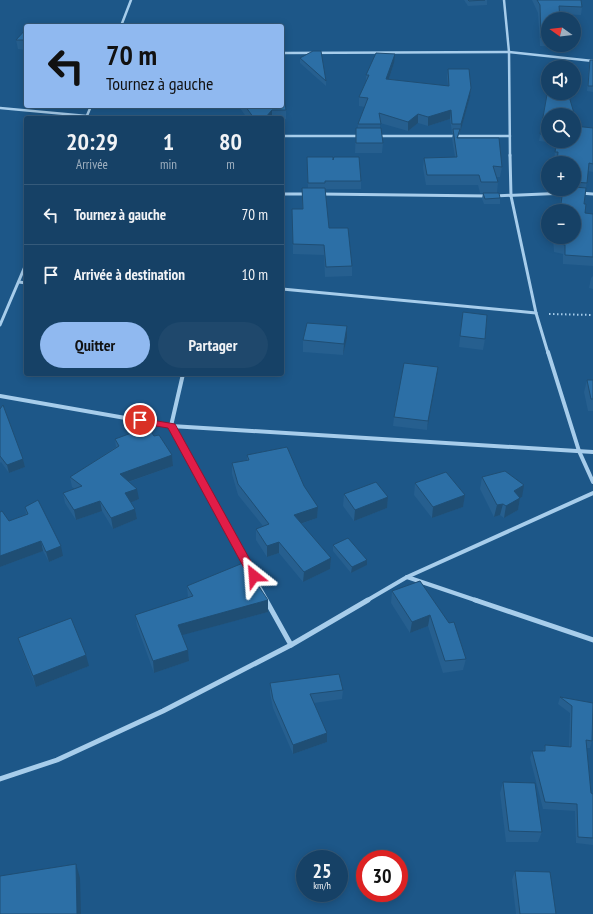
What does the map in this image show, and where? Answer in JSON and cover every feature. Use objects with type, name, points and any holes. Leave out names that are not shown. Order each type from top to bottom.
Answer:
[{"type":"street","points":[[122,24],[131,0]]},
{"type":"street","points":[[504,0],[509,52],[511,196],[536,313],[579,452],[593,482]]},
{"type":"street","points":[[284,53],[509,52],[593,61]]},
{"type":"street","points":[[0,108],[76,116]]},
{"type":"street","points":[[284,136],[362,136]]},
{"type":"street","points":[[370,136],[510,136]]},
{"type":"street","points":[[284,194],[511,196],[541,193]]},
{"type":"street","points":[[581,193],[593,194]]},
{"type":"street","points":[[0,325],[24,269]]},
{"type":"street","points":[[19,282],[24,283]]},
{"type":"street","points":[[284,289],[463,308],[536,313]]},
{"type":"street","points":[[183,376],[171,426],[291,645]]},
{"type":"street","points":[[0,396],[171,426],[593,452]]},
{"type":"street","points":[[0,779],[57,760],[163,711],[291,645],[407,577],[593,493]]},
{"type":"street","points":[[407,577],[593,640]]},
{"type":"path","points":[[536,313],[593,315]]},
{"type":"building","points":[[537,0],[581,0],[582,7],[559,6],[559,12],[541,12],[541,38],[540,5]]},
{"type":"building","points":[[24,31],[24,40],[16,40]]},
{"type":"building","points":[[313,51],[321,51],[326,81],[300,58]]},
{"type":"building","points":[[376,53],[395,54],[386,79],[449,86],[448,69],[469,69],[471,88],[461,124],[452,124],[451,110],[428,117],[418,114],[408,122],[379,113],[381,124],[358,124],[368,98],[359,97],[369,75],[366,75]]},
{"type":"building","points":[[590,60],[593,60],[593,86],[588,86]]},
{"type":"building","points":[[284,95],[286,110],[272,110],[267,116],[252,116],[246,108],[284,108]]},
{"type":"building","points":[[546,100],[570,100],[572,108],[545,108]]},
{"type":"building","points":[[581,127],[593,128],[593,164],[589,163],[587,183],[581,183],[581,156],[558,156],[558,152],[555,152],[556,148],[581,148]]},
{"type":"building","points":[[356,128],[381,128],[383,143],[356,143]]},
{"type":"building","points":[[453,129],[460,129],[457,138],[499,138],[502,167],[493,166],[498,182],[481,182],[479,175],[427,175],[424,158],[457,157]]},
{"type":"building","points":[[307,157],[333,157],[333,160],[334,157],[359,157],[361,181],[325,181],[325,183],[308,183]]},
{"type":"building","points":[[302,188],[325,188],[329,228],[348,228],[352,266],[326,267],[324,245],[293,244],[292,209],[303,209]]},
{"type":"building","points":[[581,188],[586,188],[584,204],[586,204],[585,213],[593,214],[593,257],[565,255],[565,245],[560,244],[581,244],[581,204],[561,204],[562,196],[581,196]]},
{"type":"building","points":[[483,193],[499,193],[500,198],[485,199]]},
{"type":"building","points":[[463,312],[487,315],[485,339],[460,336]]},
{"type":"building","points":[[307,323],[347,326],[344,344],[303,340]]},
{"type":"building","points":[[404,363],[438,367],[428,421],[394,417]]},
{"type":"building","points":[[587,380],[593,380],[593,399],[591,399]]},
{"type":"building","points":[[3,405],[23,459],[7,465],[0,456],[0,409]]},
{"type":"building","points":[[148,427],[154,436],[159,435],[172,455],[120,474],[137,489],[125,493],[135,509],[111,518],[100,501],[74,510],[63,493],[82,486],[70,477],[119,446],[115,439]]},
{"type":"building","points":[[287,447],[304,486],[318,507],[294,515],[331,558],[304,572],[279,542],[267,546],[256,529],[269,524],[238,484],[232,463],[249,460],[247,455]]},
{"type":"building","points":[[505,471],[524,485],[514,491],[520,498],[506,506],[503,504],[497,505],[482,477]]},
{"type":"building","points":[[446,472],[465,495],[433,507],[415,483]]},
{"type":"building","points":[[376,482],[388,497],[355,510],[344,494]]},
{"type":"building","points":[[38,500],[61,546],[46,552],[41,541],[0,556],[0,512],[2,511],[9,521],[28,514],[25,507]]},
{"type":"building","points":[[348,538],[367,560],[352,567],[333,545]]},
{"type":"building","points":[[243,563],[268,600],[178,625],[188,650],[153,661],[135,615],[193,596],[187,586]]},
{"type":"building","points":[[420,581],[449,623],[454,622],[466,659],[445,661],[430,615],[412,622],[392,591]]},
{"type":"building","points":[[71,618],[86,655],[33,676],[18,638]]},
{"type":"building","points":[[339,674],[343,690],[310,694],[327,733],[293,745],[273,699],[270,683]]},
{"type":"building","points":[[560,697],[593,703],[592,741],[586,740],[591,793],[593,794],[593,838],[578,837],[577,804],[545,802],[532,751],[545,751],[545,745],[571,747],[572,706]]},
{"type":"building","points":[[503,782],[535,783],[542,832],[509,831]]},
{"type":"building","points":[[76,864],[77,914],[0,914],[0,876]]},
{"type":"building","points":[[515,871],[550,872],[556,914],[520,914]]},
{"type":"route","points":[[140,420],[171,426],[254,576]]}]
